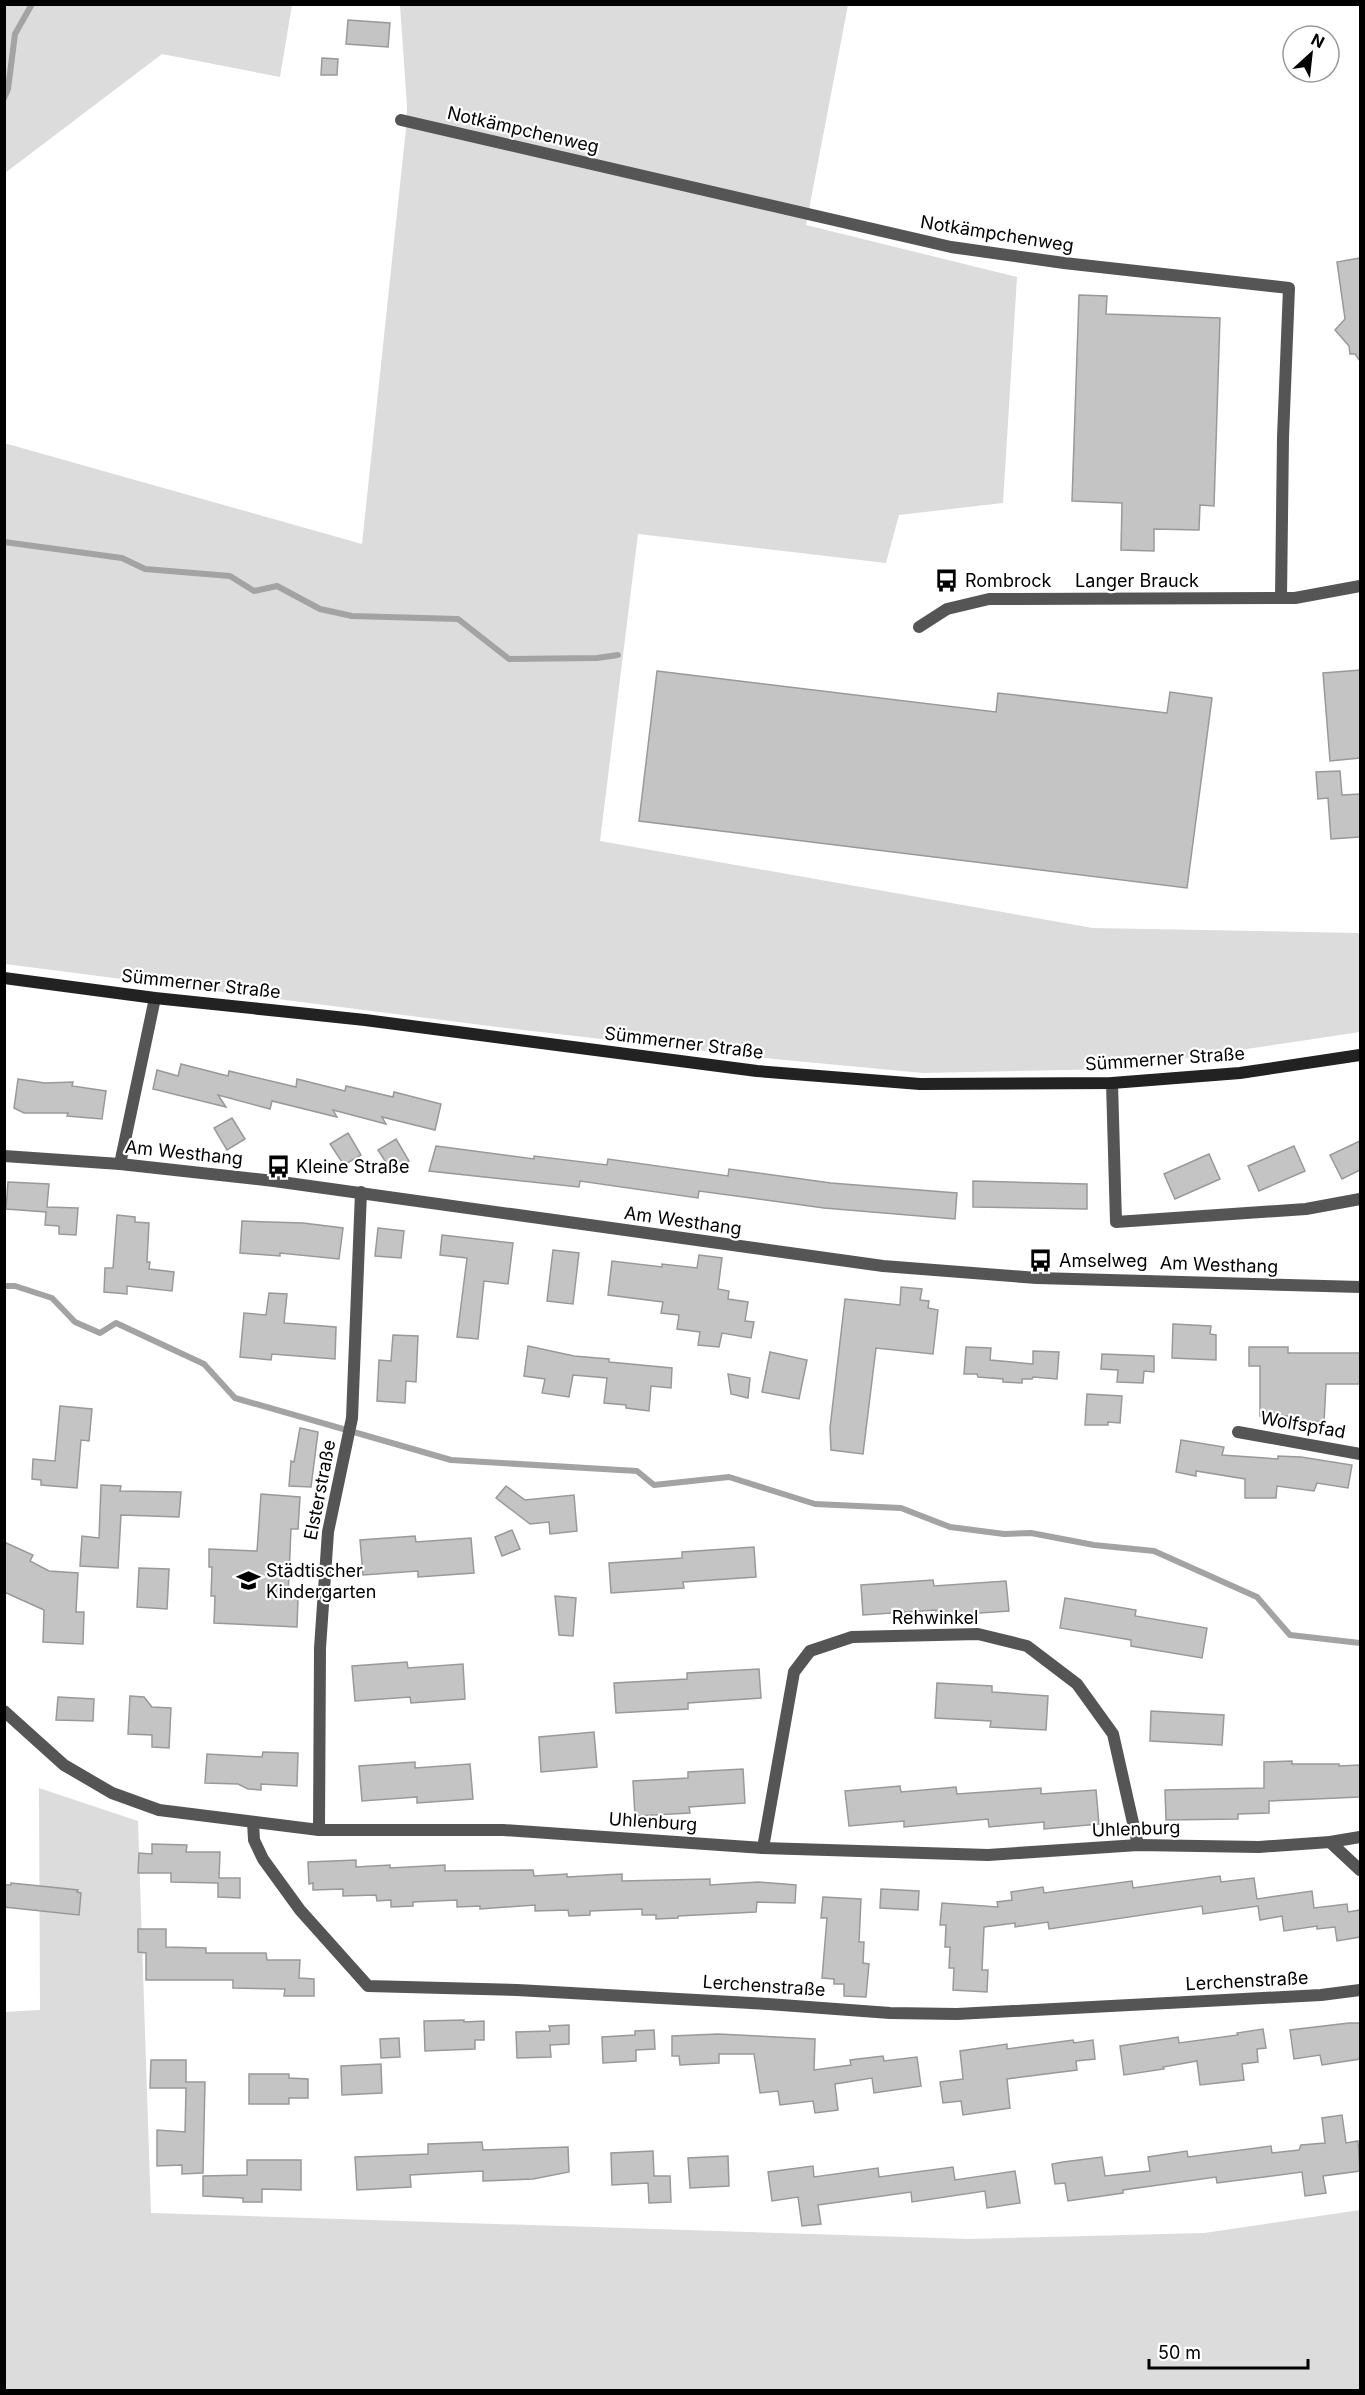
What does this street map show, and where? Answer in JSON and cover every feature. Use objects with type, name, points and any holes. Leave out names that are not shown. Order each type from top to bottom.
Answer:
[{"type":"main road","name":"Sümmerner Straße","points":[[4,978],[155,998],[365,1020],[756,1071],[920,1084],[1112,1083],[1240,1073],[1360,1055]]},
{"type":"street","name":"Notkämpchenweg","points":[[400,120],[951,247],[1064,263],[1289,288],[1283,437],[1281,598]]},
{"type":"street","name":"Langer Brauck","points":[[919,627],[947,609],[989,599],[1295,598],[1360,586]]},
{"type":"street","points":[[120,1164],[155,998]]},
{"type":"street","points":[[1112,1083],[1116,1222],[1306,1209],[1360,1199]]},
{"type":"street","name":"Am Westhang","points":[[4,1156],[120,1164],[361,1192],[630,1233],[883,1266],[1036,1278],[1360,1287]]},
{"type":"street","name":"Elsterstraße","points":[[318,1830],[320,1636],[328,1532],[352,1418],[361,1192]]},
{"type":"street","name":"Wolfspfad","points":[[1238,1432],[1360,1454]]},
{"type":"street","name":"Rehwinkel","points":[[763,1848],[794,1672],[810,1651],[852,1637],[978,1634],[1027,1646],[1077,1684],[1113,1734],[1138,1845]]},
{"type":"street","name":"Uhlenburg","points":[[4,1711],[64,1765],[112,1793],[159,1810],[318,1830],[503,1830],[763,1848],[988,1855],[1138,1845],[1259,1847],[1330,1842],[1360,1837]]},
{"type":"street","name":"Lerchenstraße","points":[[253,1822],[254,1840],[262,1859],[300,1910],[368,1986],[517,1990],[890,2013],[946,2014],[1278,1997],[1360,1990]]},
{"type":"street","points":[[1330,1842],[1360,1870]]},
{"type":"shaded area","points":[[5,4],[292,5],[280,77],[162,54],[5,173]]},
{"type":"shaded area","points":[[400,5],[848,5],[806,225],[1017,277],[1003,503],[899,515],[886,563],[638,534],[600,841],[1093,928],[1360,933],[1360,1032],[1113,1069],[923,1073],[774,1059],[497,1027],[5,964],[4,443],[362,544],[406,128],[407,106]]},
{"type":"shaded area","points":[[39,1788],[138,1821],[151,2213],[969,2239],[1204,2233],[1360,2210],[1360,2390],[5,2390],[4,2012],[40,2010]]},
{"type":"building","points":[[348,20],[390,23],[388,47],[346,44]]},
{"type":"building","points":[[322,58],[338,59],[337,75],[321,75]]},
{"type":"building","points":[[1360,258],[1360,361],[1355,354],[1350,354],[1349,346],[1335,330],[1345,319],[1337,262]]},
{"type":"building","points":[[1079,295],[1107,296],[1106,314],[1220,318],[1214,506],[1200,505],[1199,530],[1154,529],[1154,551],[1121,550],[1122,503],[1072,501]]},
{"type":"building","points":[[1360,670],[1360,758],[1330,761],[1323,673]]},
{"type":"building","points":[[657,671],[996,712],[998,693],[1167,713],[1170,692],[1212,698],[1187,888],[639,821]]},
{"type":"building","points":[[1340,771],[1342,795],[1360,794],[1360,837],[1331,839],[1328,798],[1318,799],[1316,772]]},
{"type":"building","points":[[181,1064],[228,1076],[229,1071],[296,1087],[297,1079],[345,1091],[346,1086],[393,1097],[394,1092],[441,1104],[435,1130],[382,1117],[386,1124],[333,1110],[337,1117],[272,1101],[270,1109],[218,1095],[226,1107],[153,1089],[157,1070],[178,1076]]},
{"type":"building","points":[[18,1079],[45,1083],[73,1082],[72,1086],[106,1091],[102,1119],[67,1116],[68,1113],[24,1113],[14,1108]]},
{"type":"building","points":[[232,1118],[245,1139],[227,1150],[214,1128]]},
{"type":"building","points":[[348,1133],[361,1155],[344,1165],[330,1144]]},
{"type":"building","points":[[396,1139],[409,1161],[392,1172],[378,1150]]},
{"type":"building","points":[[1360,1141],[1360,1170],[1342,1179],[1330,1155]]},
{"type":"building","points":[[436,1146],[534,1159],[534,1156],[607,1165],[608,1159],[728,1176],[729,1169],[831,1183],[957,1193],[955,1219],[824,1208],[699,1191],[698,1198],[580,1181],[579,1187],[429,1171]]},
{"type":"building","points":[[1294,1146],[1305,1171],[1259,1191],[1248,1166]]},
{"type":"building","points":[[1209,1154],[1220,1179],[1175,1199],[1164,1174]]},
{"type":"building","points":[[973,1181],[1087,1184],[1087,1209],[973,1207]]},
{"type":"building","points":[[8,1182],[49,1184],[47,1207],[78,1208],[76,1235],[59,1234],[59,1226],[45,1225],[46,1212],[6,1209]]},
{"type":"building","points":[[117,1215],[135,1217],[135,1222],[149,1223],[147,1262],[150,1262],[149,1269],[174,1272],[172,1291],[127,1286],[127,1294],[104,1292],[105,1268],[113,1268]]},
{"type":"building","points":[[242,1221],[303,1223],[343,1228],[339,1259],[280,1253],[280,1256],[240,1253]]},
{"type":"building","points":[[378,1228],[404,1231],[401,1258],[375,1256]]},
{"type":"building","points":[[442,1235],[513,1243],[508,1284],[484,1281],[478,1339],[457,1337],[467,1258],[440,1255]]},
{"type":"building","points":[[553,1250],[579,1253],[573,1304],[547,1301]]},
{"type":"building","points":[[699,1255],[722,1258],[718,1289],[729,1291],[728,1299],[748,1302],[745,1321],[754,1322],[751,1338],[722,1333],[719,1347],[698,1345],[700,1332],[677,1329],[679,1315],[661,1313],[663,1302],[608,1295],[612,1261],[662,1267],[662,1264],[697,1268]]},
{"type":"building","points":[[901,1287],[922,1289],[920,1300],[929,1301],[928,1308],[938,1310],[933,1354],[876,1348],[863,1454],[831,1450],[830,1428],[845,1299],[900,1305]]},
{"type":"building","points":[[269,1293],[287,1294],[284,1323],[336,1327],[335,1359],[272,1354],[271,1360],[240,1357],[244,1313],[266,1315]]},
{"type":"building","points":[[1173,1324],[1211,1326],[1210,1334],[1216,1335],[1216,1360],[1172,1358]]},
{"type":"building","points":[[393,1335],[418,1336],[416,1382],[406,1381],[405,1403],[377,1401],[379,1360],[391,1361]]},
{"type":"building","points":[[528,1346],[574,1356],[609,1359],[609,1362],[672,1368],[671,1388],[651,1386],[649,1411],[626,1408],[626,1405],[604,1403],[607,1378],[573,1375],[569,1397],[542,1393],[545,1379],[524,1376]]},
{"type":"building","points":[[966,1347],[991,1348],[990,1360],[1033,1364],[1033,1351],[1059,1352],[1057,1379],[1033,1377],[1022,1379],[1022,1383],[1003,1382],[1003,1379],[964,1374]]},
{"type":"building","points":[[1249,1347],[1288,1347],[1288,1353],[1360,1353],[1360,1384],[1326,1384],[1324,1422],[1295,1420],[1295,1416],[1260,1416],[1260,1366],[1249,1366]]},
{"type":"building","points":[[770,1352],[807,1360],[799,1399],[762,1392]]},
{"type":"building","points":[[1102,1354],[1154,1356],[1154,1372],[1144,1371],[1143,1383],[1117,1382],[1118,1370],[1101,1369]]},
{"type":"building","points":[[728,1374],[750,1378],[748,1398],[731,1394]]},
{"type":"building","points":[[1087,1394],[1122,1396],[1120,1423],[1085,1425]]},
{"type":"building","points":[[60,1406],[92,1409],[89,1441],[81,1440],[77,1488],[41,1485],[41,1480],[32,1479],[33,1459],[55,1461]]},
{"type":"building","points":[[300,1428],[318,1432],[311,1487],[289,1486],[291,1461],[294,1462]]},
{"type":"building","points":[[1181,1440],[1224,1447],[1222,1455],[1278,1459],[1278,1456],[1301,1457],[1352,1465],[1348,1488],[1317,1483],[1314,1491],[1277,1486],[1276,1498],[1245,1498],[1245,1479],[1196,1471],[1196,1476],[1176,1472]]},
{"type":"building","points":[[101,1485],[121,1486],[120,1491],[181,1492],[179,1517],[121,1515],[118,1568],[80,1566],[82,1536],[99,1538]]},
{"type":"building","points":[[506,1486],[525,1500],[574,1495],[577,1531],[550,1534],[549,1522],[530,1524],[496,1498]]},
{"type":"building","name":"Städtischer Kindergarten","points":[[261,1494],[300,1497],[298,1529],[291,1529],[288,1598],[298,1598],[297,1627],[214,1623],[215,1596],[211,1596],[212,1567],[209,1567],[209,1549],[257,1551]]},
{"type":"building","points":[[512,1530],[520,1549],[502,1556],[495,1537]]},
{"type":"building","points":[[415,1536],[416,1542],[471,1538],[474,1573],[418,1577],[418,1571],[363,1575],[360,1540]]},
{"type":"building","points":[[4,1542],[33,1555],[30,1561],[49,1571],[78,1573],[76,1612],[84,1612],[83,1644],[43,1642],[44,1610],[4,1592]]},
{"type":"building","points":[[754,1547],[756,1577],[683,1582],[684,1588],[611,1593],[609,1563],[682,1558],[682,1552]]},
{"type":"building","points":[[139,1568],[169,1569],[167,1609],[137,1607]]},
{"type":"building","points":[[933,1580],[934,1586],[1006,1581],[1009,1611],[936,1616],[936,1610],[863,1615],[861,1585]]},
{"type":"building","points":[[555,1596],[576,1598],[573,1636],[559,1635]]},
{"type":"building","points":[[1065,1598],[1136,1610],[1135,1616],[1207,1628],[1202,1658],[1131,1646],[1131,1640],[1060,1628]]},
{"type":"building","points":[[407,1662],[408,1668],[463,1664],[465,1699],[411,1703],[410,1697],[355,1701],[352,1666]]},
{"type":"building","points":[[759,1669],[761,1698],[688,1703],[688,1709],[616,1713],[614,1683],[687,1679],[687,1673]]},
{"type":"building","points":[[937,1683],[992,1686],[992,1692],[1048,1696],[1046,1730],[990,1727],[991,1721],[935,1718]]},
{"type":"building","points":[[130,1696],[144,1697],[152,1707],[171,1708],[169,1748],[152,1747],[152,1735],[128,1734]]},
{"type":"building","points":[[58,1697],[94,1699],[93,1721],[56,1720]]},
{"type":"building","points":[[1151,1711],[1224,1715],[1222,1745],[1150,1741]]},
{"type":"building","points":[[594,1732],[597,1767],[541,1772],[539,1737]]},
{"type":"building","points":[[263,1752],[298,1753],[297,1786],[261,1784],[261,1790],[248,1789],[238,1784],[205,1783],[207,1754],[262,1757]]},
{"type":"building","points":[[1292,1761],[1292,1764],[1360,1765],[1360,1797],[1269,1801],[1269,1813],[1238,1814],[1238,1819],[1166,1820],[1165,1790],[1264,1788],[1264,1762]]},
{"type":"building","points":[[415,1762],[415,1768],[470,1764],[473,1799],[417,1803],[417,1797],[362,1801],[359,1766]]},
{"type":"building","points":[[743,1769],[745,1803],[689,1807],[690,1813],[635,1816],[633,1781],[688,1778],[688,1772]]},
{"type":"building","points":[[900,1786],[901,1792],[956,1787],[957,1794],[1041,1788],[1041,1794],[1096,1790],[1099,1824],[1044,1829],[1044,1822],[989,1827],[988,1819],[904,1827],[904,1821],[849,1826],[845,1791]]},
{"type":"building","points":[[152,1844],[187,1845],[186,1852],[220,1852],[219,1878],[240,1878],[240,1898],[218,1897],[218,1883],[171,1882],[171,1873],[138,1873],[139,1853],[152,1854]]},
{"type":"building","points":[[356,1860],[356,1867],[445,1865],[445,1871],[533,1870],[534,1876],[622,1874],[622,1881],[710,1879],[710,1885],[758,1882],[796,1885],[795,1903],[757,1902],[756,1912],[678,1916],[678,1918],[656,1919],[656,1915],[642,1915],[642,1909],[590,1911],[590,1915],[569,1916],[568,1910],[535,1911],[535,1905],[480,1909],[480,1906],[457,1907],[457,1900],[413,1902],[413,1906],[391,1907],[391,1900],[377,1901],[376,1895],[343,1896],[343,1889],[313,1890],[313,1883],[309,1884],[308,1862]]},
{"type":"building","points":[[1220,1876],[1221,1882],[1254,1878],[1257,1899],[1312,1891],[1314,1908],[1347,1904],[1348,1912],[1360,1910],[1360,1937],[1337,1941],[1335,1927],[1317,1929],[1317,1926],[1284,1931],[1282,1916],[1260,1920],[1258,1906],[1203,1914],[1202,1906],[1049,1929],[1048,1922],[1015,1927],[1015,1923],[984,1927],[982,1970],[988,1970],[987,1992],[953,1990],[954,1968],[949,1968],[950,1947],[945,1947],[946,1925],[940,1925],[942,1903],[998,1907],[997,1902],[1012,1900],[1011,1892],[1043,1887],[1044,1893],[1132,1881],[1133,1888]]},
{"type":"building","points":[[11,1883],[78,1890],[77,1892],[81,1893],[79,1915],[4,1907],[4,1885],[11,1885]]},
{"type":"building","points":[[881,1889],[919,1891],[918,1910],[880,1908]]},
{"type":"building","points":[[823,1897],[861,1899],[859,1942],[864,1942],[863,1963],[869,1964],[866,1997],[844,1996],[844,1984],[834,1984],[834,1979],[822,1978],[827,1918],[821,1918]]},
{"type":"building","points":[[138,1929],[166,1929],[166,1947],[206,1948],[206,1953],[266,1953],[267,1960],[300,1960],[299,1978],[314,1979],[314,1996],[284,1996],[285,1989],[233,1988],[233,1980],[146,1980],[146,1953],[138,1952]]},
{"type":"building","points":[[464,2020],[464,2022],[484,2021],[484,2040],[475,2040],[475,2049],[425,2051],[424,2021]]},
{"type":"building","points":[[1360,2023],[1360,2059],[1322,2065],[1320,2055],[1294,2059],[1290,2030]]},
{"type":"building","points":[[569,2025],[569,2044],[550,2045],[551,2057],[517,2058],[516,2032],[550,2031],[549,2026]]},
{"type":"building","points":[[1263,2029],[1266,2048],[1257,2049],[1258,2062],[1242,2064],[1244,2080],[1200,2085],[1197,2061],[1124,2075],[1120,2046],[1178,2037],[1179,2043],[1238,2035],[1237,2033]]},
{"type":"building","points":[[654,2030],[655,2049],[636,2050],[636,2061],[603,2063],[602,2037],[635,2035],[635,2031]]},
{"type":"building","points":[[718,2034],[815,2039],[814,2070],[851,2065],[850,2060],[883,2056],[884,2061],[917,2057],[921,2086],[874,2093],[872,2078],[835,2084],[838,2110],[815,2113],[813,2101],[780,2105],[778,2091],[760,2093],[754,2054],[719,2054],[719,2063],[680,2065],[679,2056],[672,2056],[672,2036]]},
{"type":"building","points":[[399,2038],[400,2057],[381,2058],[380,2039]]},
{"type":"building","points":[[1073,2040],[1074,2043],[1093,2040],[1095,2059],[1076,2061],[1077,2070],[1007,2079],[1010,2108],[963,2115],[961,2101],[943,2103],[940,2082],[963,2079],[960,2051],[1007,2044],[1007,2049]]},
{"type":"building","points":[[151,2060],[186,2060],[186,2082],[205,2082],[203,2173],[182,2174],[182,2165],[157,2166],[157,2130],[185,2132],[186,2088],[150,2088]]},
{"type":"building","points":[[381,2064],[382,2093],[342,2095],[341,2066]]},
{"type":"building","points":[[249,2074],[289,2074],[289,2078],[308,2079],[308,2098],[289,2098],[289,2104],[249,2104]]},
{"type":"building","points":[[1342,2115],[1346,2143],[1358,2141],[1360,2171],[1323,2176],[1326,2193],[1305,2196],[1302,2172],[1217,2183],[1216,2177],[1123,2190],[1123,2193],[1068,2201],[1065,2183],[1055,2184],[1052,2164],[1063,2162],[1102,2157],[1105,2176],[1150,2171],[1148,2157],[1187,2151],[1188,2157],[1271,2146],[1272,2153],[1299,2150],[1301,2145],[1325,2143],[1322,2118]]},
{"type":"building","points":[[482,2142],[483,2150],[568,2147],[569,2172],[533,2179],[483,2181],[483,2171],[410,2175],[411,2187],[357,2190],[355,2157],[428,2154],[428,2144]]},
{"type":"building","points":[[653,2151],[654,2176],[670,2176],[671,2202],[649,2203],[648,2183],[612,2185],[611,2153]]},
{"type":"building","points":[[728,2156],[729,2186],[690,2188],[688,2158]]},
{"type":"building","points":[[247,2160],[301,2160],[301,2190],[262,2189],[262,2202],[243,2202],[243,2198],[203,2196],[203,2176],[247,2175]]},
{"type":"building","points":[[813,2166],[814,2177],[878,2168],[879,2177],[953,2167],[955,2180],[1015,2171],[1020,2203],[987,2208],[985,2191],[912,2202],[911,2192],[818,2205],[821,2224],[802,2226],[798,2197],[772,2201],[768,2172]]},
{"type":"waterway","points":[[4,98],[8,89],[15,34],[32,4]]},
{"type":"waterway","points":[[4,542],[122,558],[145,569],[230,576],[254,591],[277,586],[320,609],[352,616],[458,619],[509,659],[597,658],[618,655]]},
{"type":"waterway","points":[[4,1286],[15,1286],[52,1298],[75,1322],[100,1333],[116,1323],[204,1364],[235,1398],[451,1460],[637,1471],[654,1485],[729,1477],[815,1504],[901,1508],[950,1527],[1004,1534],[1031,1533],[1094,1545],[1154,1551],[1257,1597],[1290,1635],[1360,1643]]},
{"type":"place","name":"Rombrock","points":[[947,581]]},
{"type":"place","name":"Kleine Straße","points":[[278,1167]]},
{"type":"place","name":"Amselweg","points":[[1041,1261]]},
{"type":"place","name":"Städtischer Kindergarten","points":[[248,1581]]}]
